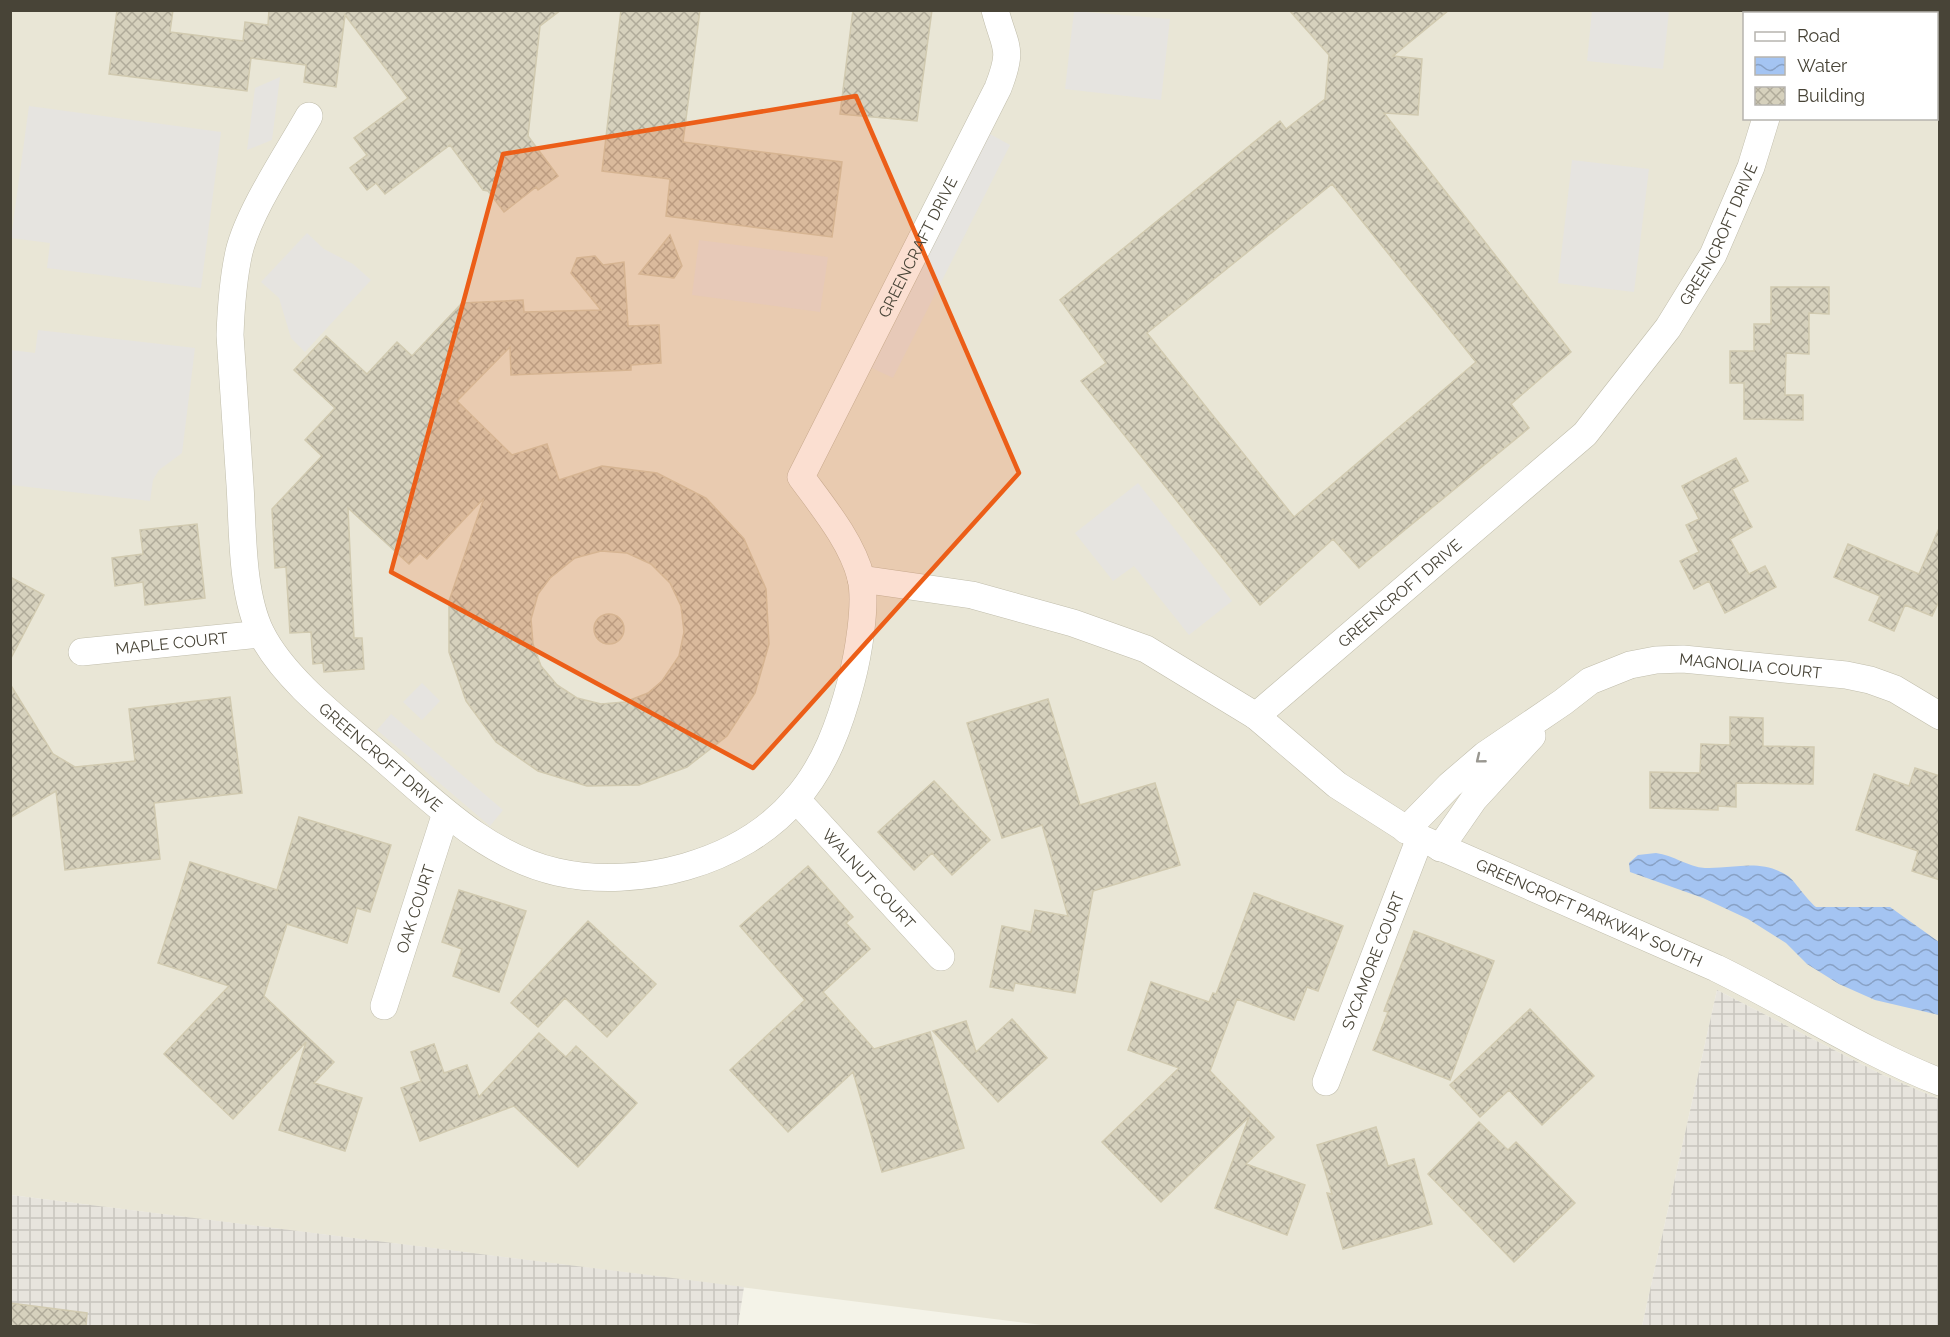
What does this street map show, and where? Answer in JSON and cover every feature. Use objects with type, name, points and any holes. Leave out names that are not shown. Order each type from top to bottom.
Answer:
[{"type":"street","name":"GREENCRAFT DRIVE","points":[[801,477],[998,88],[1007,65],[1007,43],[995,10]]},
{"type":"street","name":"GREENCROFT DRIVE","points":[[309,116],[260,205],[239,251],[231,308],[230,335],[243,544],[253,611],[261,634],[290,674],[446,813],[486,843],[522,862],[555,872],[588,878],[628,878],[664,872],[707,859],[745,841],[773,821],[796,799],[834,738],[856,667],[861,624],[861,579],[837,527],[801,477]]},
{"type":"street","name":"GREENCROFT DRIVE","points":[[1256,716],[1585,434],[1668,328],[1713,255],[1751,167],[1765,120]]},
{"type":"street","points":[[861,579],[972,596],[1097,631],[1146,649],[1256,716]]},
{"type":"street","name":"MAPLE COURT","points":[[82,652],[261,634]]},
{"type":"street","name":"MAGNOLIA COURT","points":[[1422,839],[1450,785],[1485,755],[1590,681],[1614,669],[1656,660],[1683,659],[1846,675],[1895,688],[1940,716]]},
{"type":"street","name":"MAGNOLIA COURT","points":[[1422,839],[1474,799],[1563,702]]},
{"type":"street","name":"GREENCROFT PARKWAY SOUTH","points":[[1256,716],[1337,785],[1422,839],[1680,951],[1758,989],[1888,1062],[1940,1082]]},
{"type":"street","name":"WALNUT COURT","points":[[796,799],[941,957]]},
{"type":"street","name":"OAK COURT","points":[[384,1006],[446,813]]},
{"type":"street","name":"SYCAMORE COURT","points":[[1326,1082],[1422,839]]},
{"type":"highlighted area","points":[[856,96],[1019,473],[753,768],[391,572],[503,154]]},
{"type":"shaded area","points":[[11,11],[1939,11],[1939,1099],[1883,1075],[1717,990],[1642,1326],[1050,1326],[11,1195]]},
{"type":"shaded area","points":[[1074,11],[1170,19],[1161,100],[1065,89]]},
{"type":"shaded area","points":[[1592,11],[1669,11],[1663,69],[1587,61]]},
{"type":"shaded area","points":[[280,77],[272,140],[247,150],[255,88]]},
{"type":"shaded area","points":[[29,106],[221,132],[201,288],[47,268],[50,243],[11,238]]},
{"type":"shaded area","points":[[990,134],[1010,145],[893,378],[872,368]]},
{"type":"shaded area","points":[[1572,160],[1649,169],[1634,292],[1558,283]]},
{"type":"shaded area","points":[[307,233],[324,249],[353,264],[371,280],[305,352],[291,338],[279,298],[261,282]]},
{"type":"shaded area","points":[[699,240],[828,257],[820,312],[692,295]]},
{"type":"shaded area","points":[[38,330],[195,348],[182,453],[159,470],[153,480],[150,501],[11,485],[11,350],[35,353]]},
{"type":"shaded area","points":[[1138,483],[1232,601],[1189,635],[1134,566],[1113,581],[1075,533]]},
{"type":"shaded area","points":[[422,683],[440,701],[422,720],[403,702]]},
{"type":"shaded area","points":[[391,714],[503,810],[490,826],[377,730]]},
{"type":"shaded area","points":[[1717,990],[1883,1075],[1939,1099],[1939,1326],[1642,1326]]},
{"type":"shaded area","points":[[11,1195],[744,1287],[738,1326],[11,1326]]},
{"type":"water","points":[[1656,853],[1705,868],[1767,867],[1791,878],[1816,907],[1890,907],[1939,942],[1939,1015],[1875,1000],[1839,984],[1807,964],[1786,943],[1748,919],[1703,898],[1630,872],[1629,863],[1638,855]]},
{"type":"building","points":[[117,10],[173,10],[170,32],[243,41],[245,22],[268,25],[269,10],[561,10],[540,26],[528,136],[558,176],[538,190],[536,187],[504,212],[488,191],[483,190],[450,145],[385,194],[376,183],[367,190],[350,168],[367,155],[354,138],[408,98],[345,15],[336,87],[304,82],[306,65],[251,58],[247,91],[109,74]]},
{"type":"building","points":[[621,10],[700,10],[683,142],[842,162],[832,237],[666,216],[670,179],[602,171]]},
{"type":"building","points":[[853,10],[932,10],[917,121],[840,114]]},
{"type":"building","points":[[1289,10],[1449,10],[1393,56],[1422,59],[1418,115],[1384,113],[1571,352],[1511,404],[1529,428],[1359,568],[1333,539],[1260,605],[1081,381],[1106,363],[1060,300],[1280,121],[1286,129],[1325,99],[1329,55]],"holes":[[[1332,184],[1476,362],[1294,517],[1147,333]]]},
{"type":"building","points":[[670,235],[682,266],[674,278],[639,274]]},
{"type":"building","points":[[595,256],[603,265],[624,262],[628,326],[659,325],[661,363],[631,365],[631,370],[511,375],[510,347],[457,401],[512,455],[547,444],[559,480],[602,466],[657,473],[706,498],[744,539],[766,589],[769,644],[755,693],[727,736],[687,767],[639,785],[587,786],[538,771],[496,742],[466,701],[449,652],[449,601],[484,498],[427,559],[420,553],[409,564],[348,508],[354,638],[362,638],[364,669],[324,672],[323,663],[313,664],[311,632],[290,633],[286,567],[275,568],[272,509],[322,456],[305,440],[335,408],[294,370],[326,336],[367,374],[397,342],[412,356],[462,303],[523,300],[524,312],[601,310],[571,273],[577,258]],"holes":[[[601,551],[627,553],[651,564],[670,583],[681,606],[684,632],[679,656],[662,681],[648,693],[625,702],[601,704],[577,698],[557,685],[541,666],[533,644],[531,619],[538,594],[550,578],[575,558]]]},
{"type":"building","points":[[1771,287],[1829,287],[1829,314],[1809,313],[1809,354],[1786,353],[1785,395],[1803,395],[1803,420],[1744,419],[1744,383],[1730,383],[1730,351],[1754,351],[1754,324],[1771,324]]},
{"type":"building","points":[[1736,458],[1748,481],[1732,489],[1752,527],[1730,539],[1749,574],[1765,566],[1776,587],[1725,613],[1709,581],[1694,589],[1680,561],[1699,552],[1686,525],[1699,519],[1682,486]]},
{"type":"building","points":[[197,524],[205,598],[145,605],[143,582],[115,586],[112,558],[143,554],[140,530]]},
{"type":"building","points":[[1940,526],[1940,599],[1932,616],[1905,605],[1894,631],[1869,620],[1880,596],[1834,577],[1848,544],[1919,574]]},
{"type":"building","points":[[10,577],[44,595],[10,660]]},
{"type":"building","points":[[609,614],[620,618],[624,629],[620,640],[609,644],[598,640],[594,629],[598,618]]},
{"type":"building","points":[[10,684],[53,754],[75,767],[135,761],[129,709],[230,697],[242,793],[154,803],[160,859],[65,870],[56,791],[10,818]]},
{"type":"building","points":[[1048,699],[1080,805],[1155,783],[1180,865],[1093,891],[1075,993],[1015,983],[1013,991],[990,987],[1002,926],[1031,932],[1035,910],[1068,916],[1042,825],[1002,838],[967,723]]},
{"type":"building","points":[[1730,717],[1763,718],[1763,746],[1814,747],[1813,784],[1736,783],[1736,807],[1718,806],[1718,810],[1650,808],[1650,772],[1700,773],[1701,744],[1730,745]]},
{"type":"building","points":[[1915,768],[1940,776],[1940,880],[1912,871],[1918,851],[1856,830],[1874,774],[1909,786]]},
{"type":"building","points":[[934,781],[990,840],[952,875],[932,853],[914,870],[878,832]]},
{"type":"building","points":[[299,817],[391,845],[370,912],[357,908],[347,943],[287,924],[264,996],[334,1062],[314,1083],[362,1098],[345,1151],[279,1130],[306,1042],[233,1119],[164,1054],[229,986],[158,963],[190,862],[277,890]]},
{"type":"building","points":[[808,866],[853,917],[846,923],[870,949],[823,992],[874,1049],[930,1032],[964,1148],[882,1172],[853,1072],[788,1132],[730,1070],[805,1000],[740,926]]},
{"type":"building","points":[[459,890],[526,911],[499,992],[453,976],[462,949],[442,942]]},
{"type":"building","points":[[1254,893],[1343,926],[1318,991],[1307,987],[1294,1020],[1237,999],[1210,1071],[1274,1137],[1246,1164],[1305,1185],[1287,1235],[1215,1208],[1249,1117],[1161,1202],[1102,1142],[1179,1068],[1128,1050],[1151,982],[1209,1002],[1213,993],[1216,994]]},
{"type":"building","points":[[588,921],[656,984],[607,1037],[565,998],[538,1027],[511,1003]]},
{"type":"building","points":[[1414,931],[1494,961],[1450,1080],[1373,1050],[1388,1012],[1384,1011]]},
{"type":"building","points":[[1530,1009],[1594,1076],[1542,1125],[1509,1090],[1480,1117],[1450,1085]]},
{"type":"building","points":[[1012,1019],[1047,1058],[998,1102],[933,1031],[966,1021],[976,1052]]},
{"type":"building","points":[[539,1033],[566,1057],[576,1046],[637,1103],[578,1167],[514,1106],[420,1141],[401,1088],[421,1081],[411,1052],[434,1044],[444,1073],[467,1065],[479,1097]]},
{"type":"building","points":[[1479,1122],[1508,1150],[1516,1142],[1575,1203],[1514,1262],[1428,1174]]},
{"type":"building","points":[[1376,1127],[1388,1166],[1414,1159],[1432,1224],[1343,1249],[1327,1193],[1332,1194],[1317,1145]]},
{"type":"building","points":[[10,1303],[87,1313],[86,1326],[10,1326]]}]
